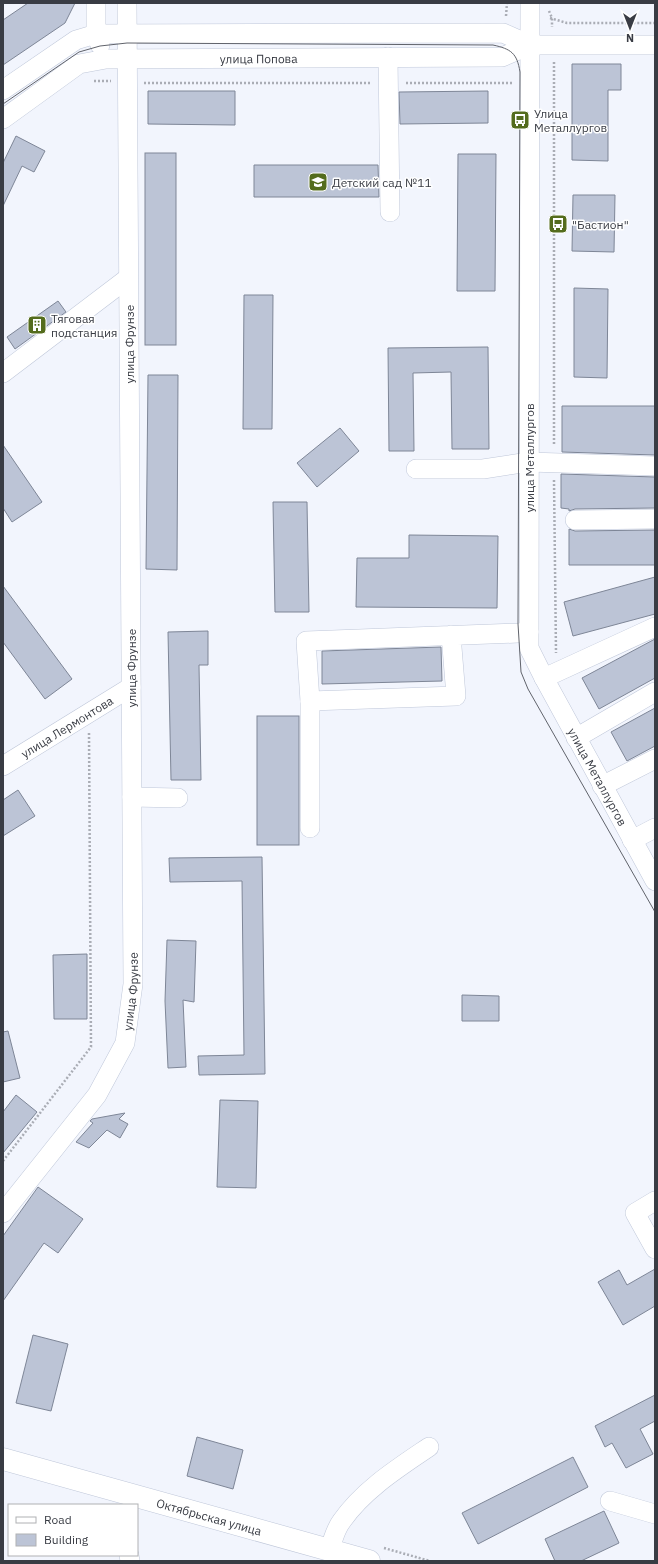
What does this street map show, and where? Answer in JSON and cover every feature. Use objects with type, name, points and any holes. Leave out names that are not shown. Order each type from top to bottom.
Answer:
[{"type":"main road","name":"Октябрьская улица","points":[[3,1459],[125,1499],[369,1561]]},
{"type":"street","points":[[96,3],[96,34],[106,59],[136,83]]},
{"type":"street","name":"улица Фрунзе","points":[[3,1213],[96,1095],[125,1043],[133,984],[128,278],[136,83],[127,59],[127,3]]},
{"type":"street","name":"улица Металлургов","points":[[538,4],[530,45],[529,648],[550,675],[576,738],[655,881]]},
{"type":"street","name":"улица Попова","points":[[3,90],[76,40],[96,34],[503,33],[530,45]]},
{"type":"street","name":"улица Попова","points":[[3,119],[79,64],[106,59],[502,57],[530,45],[655,45]]},
{"type":"street","points":[[388,58],[390,212]]},
{"type":"street","points":[[3,374],[128,278]]},
{"type":"street","points":[[416,469],[483,469],[529,462],[655,466]]},
{"type":"street","points":[[575,520],[655,519]]},
{"type":"street","points":[[550,675],[655,627]]},
{"type":"street","points":[[310,828],[310,701],[306,641],[529,632]]},
{"type":"street","points":[[310,701],[456,696],[451,635]]},
{"type":"street","name":"улица Лермонтова","points":[[3,766],[131,687]]},
{"type":"street","points":[[576,738],[655,692]]},
{"type":"street","points":[[602,786],[655,759]]},
{"type":"street","points":[[132,797],[178,798]]},
{"type":"street","points":[[632,840],[655,828]]},
{"type":"street","points":[[655,1201],[636,1213],[655,1249]]},
{"type":"street","points":[[329,1550],[340,1523],[359,1501],[387,1476],[429,1447]]},
{"type":"street","points":[[610,1501],[655,1514]]},
{"type":"path","points":[[538,4],[552,18],[554,84],[554,462],[550,675]]},
{"type":"path","points":[[136,83],[554,84]]},
{"type":"path","points":[[3,1161],[90,1047],[89,713]]},
{"type":"building","points":[[28,3],[75,3],[65,23],[3,65],[3,20]]},
{"type":"building","points":[[572,64],[621,64],[621,90],[608,90],[608,161],[572,160]]},
{"type":"building","points":[[148,91],[235,91],[235,125],[148,124]]},
{"type":"building","points":[[488,91],[488,123],[400,124],[399,92]]},
{"type":"building","points":[[16,136],[45,151],[34,172],[22,166],[3,206],[3,163]]},
{"type":"building","points":[[145,153],[176,153],[176,345],[145,345]]},
{"type":"building","points":[[458,154],[496,154],[495,291],[457,291]]},
{"type":"building","points":[[254,165],[378,165],[379,197],[254,197]]},
{"type":"building","points":[[573,195],[615,195],[614,252],[572,251]]},
{"type":"building","points":[[574,288],[608,289],[607,378],[574,377]]},
{"type":"building","points":[[244,295],[273,295],[272,429],[243,429]]},
{"type":"building","name":"Тяговая подстанция","points":[[58,301],[66,312],[15,349],[7,337]]},
{"type":"building","points":[[488,347],[489,449],[452,449],[451,372],[413,373],[414,451],[389,451],[388,348]]},
{"type":"building","points":[[148,375],[178,375],[177,570],[146,569]]},
{"type":"building","points":[[562,406],[655,406],[655,455],[562,452]]},
{"type":"building","points":[[340,428],[359,451],[317,487],[297,463]]},
{"type":"building","points":[[3,445],[42,502],[12,522],[3,508]]},
{"type":"building","points":[[561,474],[655,477],[655,508],[575,509],[569,511],[569,509],[561,508]]},
{"type":"building","points":[[273,502],[307,502],[309,612],[275,612]]},
{"type":"building","points":[[569,529],[575,531],[655,530],[655,565],[569,565]]},
{"type":"building","points":[[409,535],[498,536],[497,608],[356,607],[357,558],[409,558]]},
{"type":"building","points":[[655,577],[655,614],[573,636],[564,602]]},
{"type":"building","points":[[3,586],[72,679],[45,699],[3,642]]},
{"type":"building","points":[[208,631],[208,665],[199,665],[201,780],[171,780],[168,632]]},
{"type":"building","points":[[655,639],[655,678],[599,709],[582,678]]},
{"type":"building","points":[[441,647],[442,681],[322,684],[322,651]]},
{"type":"building","points":[[655,708],[655,746],[627,761],[611,732]]},
{"type":"building","points":[[257,716],[299,716],[299,845],[257,845]]},
{"type":"building","points":[[18,790],[35,816],[3,836],[3,800]]},
{"type":"building","points":[[262,857],[265,1074],[199,1075],[198,1056],[244,1055],[242,881],[170,882],[169,858]]},
{"type":"building","points":[[167,940],[196,941],[194,1002],[183,1000],[186,1067],[168,1068],[165,1001]]},
{"type":"building","points":[[87,954],[87,1019],[54,1019],[53,955]]},
{"type":"building","points":[[462,995],[499,996],[499,1021],[462,1021]]},
{"type":"building","points":[[8,1031],[20,1078],[3,1082],[3,1032]]},
{"type":"building","points":[[16,1095],[37,1112],[3,1153],[3,1112]]},
{"type":"building","points":[[220,1100],[258,1101],[256,1188],[217,1187]]},
{"type":"building","points":[[125,1113],[119,1119],[128,1124],[120,1138],[107,1130],[89,1148],[76,1142],[93,1123],[90,1121],[92,1119]]},
{"type":"building","points":[[38,1187],[83,1219],[58,1253],[44,1243],[3,1301],[3,1236]]},
{"type":"building","points":[[655,1269],[655,1306],[623,1325],[598,1282],[619,1270],[627,1285]]},
{"type":"building","points":[[33,1335],[68,1344],[51,1411],[16,1403]]},
{"type":"building","points":[[655,1395],[655,1421],[640,1429],[653,1454],[626,1468],[612,1443],[605,1447],[595,1426]]},
{"type":"building","points":[[197,1437],[243,1450],[233,1489],[187,1476]]},
{"type":"building","points":[[573,1457],[588,1487],[478,1544],[462,1513]]},
{"type":"building","points":[[604,1511],[619,1543],[581,1561],[555,1561],[545,1539]]},
{"type":"tram line","points":[[3,104],[79,52],[100,46],[127,43],[493,45],[509,50],[515,56],[520,72],[518,624],[521,672],[528,689],[655,912]]},
{"type":"place","name":"Улица Металлургов","points":[[520,120]]},
{"type":"place","name":"Детский сад №11","points":[[318,182]]},
{"type":"place","name":"\"Бастион\"","points":[[558,224]]},
{"type":"place","name":"Тяговая подстанция","points":[[37,325]]}]
